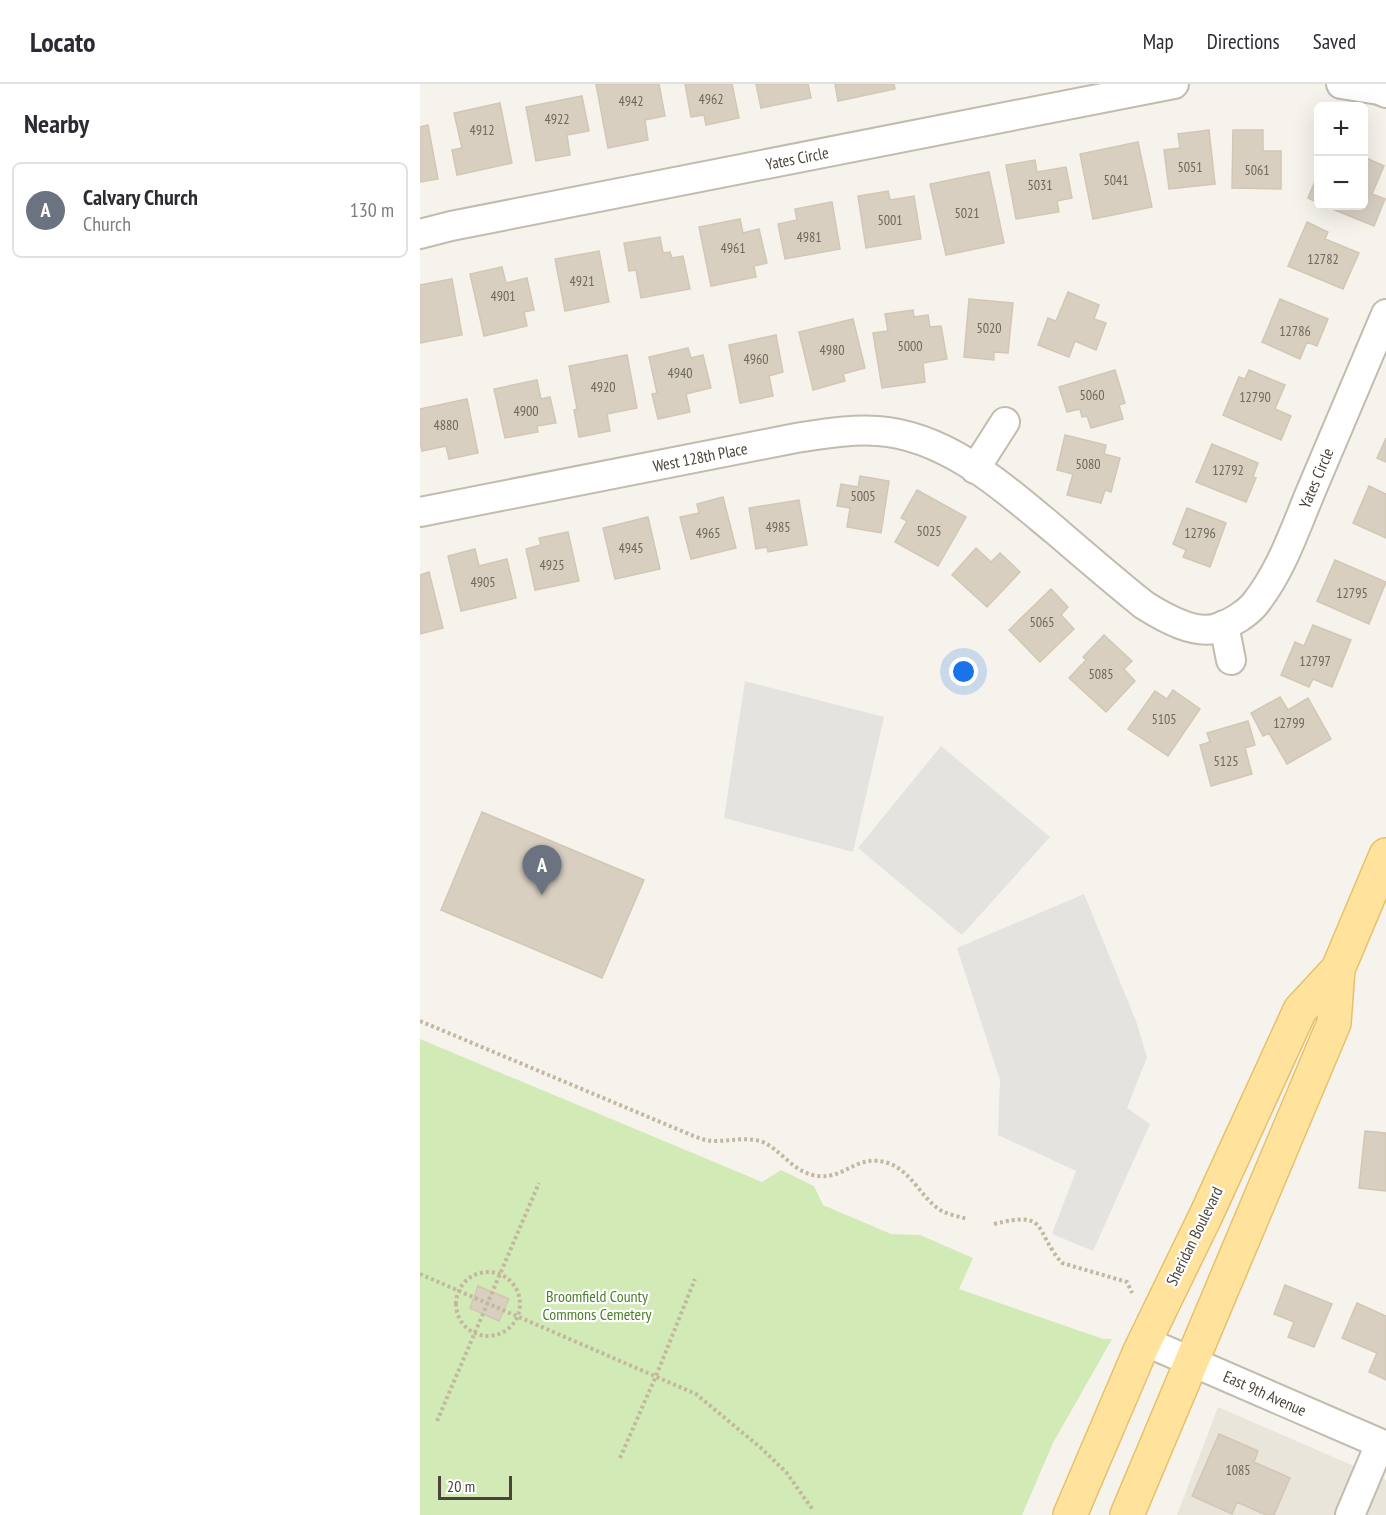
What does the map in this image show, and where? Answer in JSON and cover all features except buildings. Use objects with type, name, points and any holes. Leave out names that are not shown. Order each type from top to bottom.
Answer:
[{"type":"main road","name":"Sheridan Boulevard","points":[[1127,1515],[1334,1023],[1338,969],[1386,855]]},
{"type":"main road","name":"Sheridan Boulevard","points":[[1070,1515],[1144,1341],[1207,1213],[1300,1010],[1338,969]]},
{"type":"street","name":"Yates Circle","points":[[420,234],[1109,90],[1174,84]]},
{"type":"street","points":[[1341,84],[1386,93]]},
{"type":"street","name":"Yates Circle","points":[[1224,626],[1253,607],[1268,585],[1288,546],[1386,314]]},
{"type":"street","points":[[975,469],[1005,422]]},
{"type":"street","name":"West 128th Place","points":[[420,512],[796,438],[844,432],[879,431],[906,436],[940,448],[1004,488],[1144,605],[1163,618],[1198,628],[1224,626]]},
{"type":"street","points":[[1224,626],[1231,660]]},
{"type":"street","name":"East 9th Avenue","points":[[1144,1341],[1383,1445]]},
{"type":"street","points":[[1350,1515],[1383,1445]]},
{"type":"path","points":[[420,1021],[696,1137],[712,1141],[750,1139],[763,1142],[796,1168],[810,1175],[836,1174],[874,1159],[890,1164],[906,1174],[941,1211],[968,1219]]},
{"type":"path","points":[[437,1421],[539,1183]]},
{"type":"path","points":[[994,1224],[1015,1219],[1029,1219],[1040,1227],[1062,1263],[1127,1282],[1132,1293]]},
{"type":"path","points":[[481,1272],[501,1274],[516,1287],[520,1297],[519,1317],[513,1326],[496,1336],[475,1334],[460,1321],[456,1311],[459,1291],[464,1282],[481,1272]]},
{"type":"path","points":[[420,1274],[696,1394],[761,1448],[786,1473],[813,1510]]},
{"type":"path","points":[[620,1458],[695,1279]]},
{"type":"shaded area","points":[[745,681],[884,717],[853,852],[724,818]]},
{"type":"shaded area","points":[[941,746],[1050,837],[962,935],[858,848]]},
{"type":"shaded area","points":[[1084,894],[1136,1021],[1147,1057],[1127,1108],[1150,1124],[1093,1251],[1052,1234],[1076,1171],[998,1135],[1000,1080],[957,948]]},
{"type":"shaded area","points":[[1218,1407],[1386,1480],[1386,1515],[1177,1515]]},
{"type":"green space","name":"Broomfield County Commons Cemetery","points":[[420,1039],[762,1182],[781,1170],[814,1186],[823,1205],[891,1234],[920,1235],[973,1258],[959,1289],[1103,1339],[1112,1339],[1053,1443],[1022,1515],[420,1515]]},
{"type":"place","name":"Calvary Church","points":[[542,895]]}]
